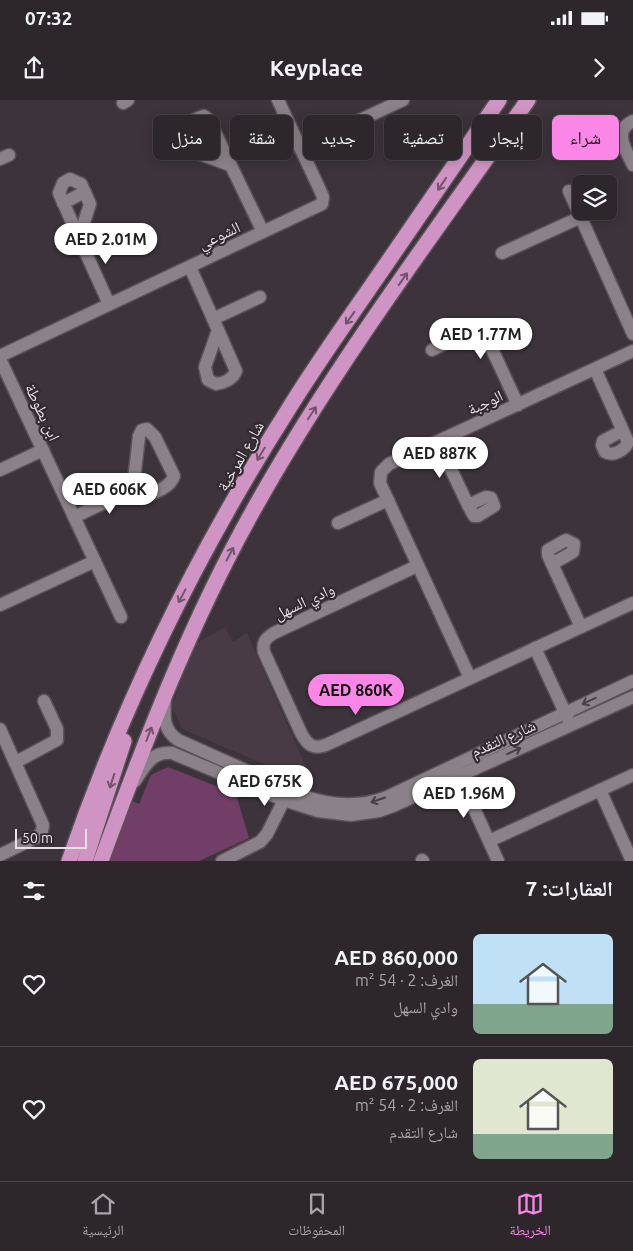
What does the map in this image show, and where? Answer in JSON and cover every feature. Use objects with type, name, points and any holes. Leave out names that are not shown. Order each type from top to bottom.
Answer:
[{"type":"highway","name":"شارع المرخية","points":[[69,861],[97,785],[126,717],[180,601],[243,484],[287,410],[499,100]]},
{"type":"highway","points":[[100,861],[166,692],[212,588],[258,502],[295,439],[359,340],[528,100]]},
{"type":"highway","points":[[85,861],[124,744],[126,717]]},
{"type":"street","name":"الشوعي","points":[[0,356],[318,206],[323,201],[320,190],[278,100]]},
{"type":"street","points":[[300,148],[403,100]]},
{"type":"street","points":[[633,121],[624,127],[621,135],[621,140],[633,165]]},
{"type":"street","points":[[230,165],[263,232]]},
{"type":"street","points":[[79,238],[90,204],[81,184],[70,179],[60,186],[59,193],[63,203],[109,304]]},
{"type":"street","points":[[570,191],[572,196]]},
{"type":"street","points":[[63,203],[85,192]]},
{"type":"street","points":[[502,253],[572,220]]},
{"type":"street","points":[[583,220],[633,334]]},
{"type":"street","points":[[190,267],[215,324],[260,298]]},
{"type":"street","points":[[432,350],[468,332],[480,332],[485,336],[490,345],[518,405]]},
{"type":"street","name":"الوجبة","points":[[470,678],[417,566],[379,477],[384,467],[633,351]]},
{"type":"street","name":"ابن بطوطة","points":[[0,359],[121,617]]},
{"type":"street","points":[[595,369],[622,431]]},
{"type":"street","points":[[147,429],[155,437],[174,476],[169,484],[150,493],[142,494],[133,489],[139,436],[142,430],[147,429]]},
{"type":"street","points":[[438,442],[468,505]]},
{"type":"street","points":[[0,470],[43,450]]},
{"type":"street","points":[[74,517],[133,489]]},
{"type":"street","points":[[338,524],[388,500]]},
{"type":"street","points":[[0,605],[95,561]]},
{"type":"street","points":[[552,564],[581,627]]},
{"type":"street","name":"وادي السهل","points":[[417,566],[267,637],[263,647],[264,652],[306,743],[310,746],[321,747],[633,603]]},
{"type":"street","points":[[536,648],[571,726]]},
{"type":"street","name":"شارع التقدم","points":[[166,692],[165,724],[173,736],[286,795],[303,807],[351,815],[379,811],[393,806],[565,712],[633,681]]},
{"type":"street","name":"شارع التقدم","points":[[457,770],[571,726],[633,697]]},
{"type":"street","points":[[16,762],[57,740],[57,729],[44,701]]},
{"type":"street","points":[[0,729],[43,825],[39,836],[0,855]]},
{"type":"street","name":"شارع التقدم","points":[[123,800],[149,759],[167,752],[286,795]]},
{"type":"street","points":[[457,770],[498,861]]},
{"type":"street","points":[[489,840],[633,775]]},
{"type":"street","points":[[600,790],[632,860]]},
{"type":"street","points":[[222,861],[260,842],[267,834],[286,795]]},
{"type":"shaded area","points":[[225,627],[233,642],[247,633],[306,767],[289,775],[182,729],[172,707],[193,645]]},
{"type":"shaded area","points":[[168,767],[236,794],[249,838],[199,861],[108,861],[133,801],[139,804],[151,775]]}]
